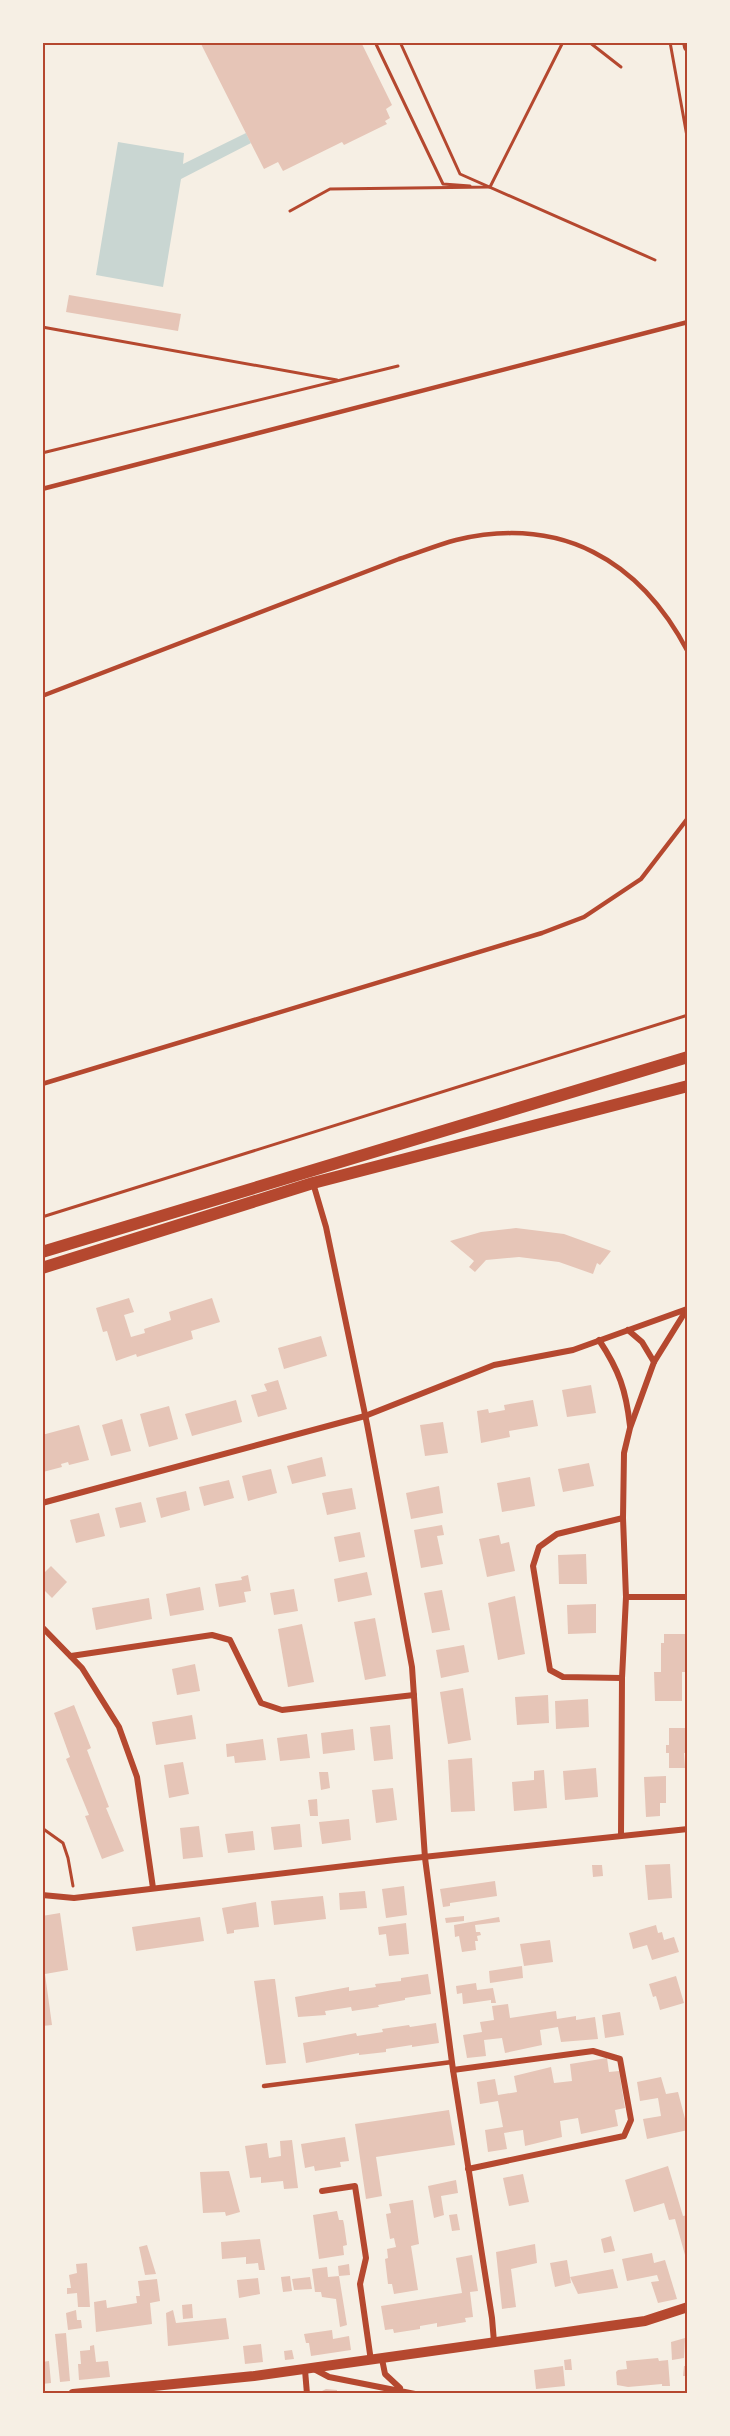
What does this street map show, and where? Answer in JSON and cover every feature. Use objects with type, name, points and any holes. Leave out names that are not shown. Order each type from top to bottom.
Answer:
[{"type":"main road","points":[[42,1252],[688,1057]]},
{"type":"main road","points":[[42,1268],[313,1183],[688,1086]]},
{"type":"street","points":[[687,42],[688,47]]},
{"type":"street","points":[[313,1183],[326,1227],[365,1416],[412,1667],[425,1858],[453,2070],[494,2342]]},
{"type":"street","points":[[42,1503],[365,1416],[494,1365],[573,1350],[687,1309]]},
{"type":"street","points":[[621,1835],[622,1678],[626,1597],[623,1518],[624,1453],[630,1428],[654,1362],[687,1309]]},
{"type":"street","points":[[628,1330],[642,1342],[654,1362]]},
{"type":"street","points":[[599,1340],[620,1376],[626,1396],[630,1428]]},
{"type":"street","points":[[622,1678],[563,1677],[550,1670],[533,1566],[539,1547],[557,1534],[623,1518]]},
{"type":"street","points":[[626,1597],[688,1597]]},
{"type":"street","points":[[42,1627],[82,1668],[119,1727],[137,1777],[153,1888]]},
{"type":"street","points":[[70,1656],[212,1635],[230,1640],[261,1703],[282,1710],[414,1695]]},
{"type":"street","points":[[42,1895],[74,1898],[688,1829]]},
{"type":"street","points":[[453,2070],[593,2051],[620,2059],[631,2120],[624,2136],[468,2169]]},
{"type":"street","points":[[322,2191],[355,2186],[366,2258],[360,2284],[376,2360],[385,2374],[403,2390]]},
{"type":"street","points":[[73,2394],[376,2360],[645,2320],[688,2307]]},
{"type":"street","points":[[308,2369],[329,2377],[415,2394]]},
{"type":"street","points":[[307,2394],[308,2369]]},
{"type":"lane","points":[[42,489],[688,322]]},
{"type":"lane","points":[[42,696],[399,559],[457,540],[509,533],[555,536],[587,548],[618,568],[643,586],[661,606],[688,652]]},
{"type":"lane","points":[[42,1084],[542,933],[584,917],[641,879],[688,818]]},
{"type":"lane","points":[[264,2086],[452,2062]]},
{"type":"path","points":[[375,42],[443,184],[490,187]]},
{"type":"path","points":[[400,42],[460,174],[655,260]]},
{"type":"path","points":[[490,187],[563,42]]},
{"type":"path","points":[[590,42],[621,67]]},
{"type":"path","points":[[670,42],[688,142]]},
{"type":"path","points":[[290,211],[330,189],[490,187]]},
{"type":"path","points":[[42,327],[339,381]]},
{"type":"path","points":[[42,453],[398,366]]},
{"type":"path","points":[[42,1216],[688,1015]]},
{"type":"path","points":[[42,1828],[63,1843],[68,1858],[74,1898]]},
{"type":"shaded area","points":[[246,133],[251,143],[181,179],[163,287],[96,275],[118,142],[184,153],[183,164]]},
{"type":"building","points":[[200,42],[361,42],[392,105],[386,109],[390,118],[385,121],[387,124],[344,145],[342,142],[283,171],[278,162],[264,169]]},
{"type":"building","points":[[69,295],[181,314],[178,331],[66,312]]},
{"type":"building","points":[[516,1228],[564,1234],[611,1251],[600,1265],[597,1263],[593,1274],[559,1262],[519,1257],[486,1260],[475,1272],[469,1267],[474,1261],[450,1241],[481,1232]]},
{"type":"building","points":[[129,1298],[134,1312],[124,1315],[131,1337],[145,1333],[144,1329],[171,1320],[169,1312],[212,1298],[220,1322],[191,1331],[193,1339],[137,1357],[136,1354],[116,1361],[107,1331],[103,1332],[96,1308]]},
{"type":"building","points":[[321,1336],[327,1356],[284,1369],[278,1348]]},
{"type":"building","points":[[278,1380],[287,1409],[258,1417],[251,1395],[267,1391],[264,1384]]},
{"type":"building","points":[[591,1385],[596,1413],[567,1417],[562,1390]]},
{"type":"building","points":[[236,1400],[242,1422],[192,1436],[185,1414]]},
{"type":"building","points":[[533,1400],[538,1426],[509,1431],[510,1437],[481,1443],[477,1411],[488,1409],[489,1413],[505,1410],[504,1405]]},
{"type":"building","points":[[169,1406],[178,1439],[149,1447],[140,1414]]},
{"type":"building","points":[[122,1419],[131,1451],[111,1456],[102,1425]]},
{"type":"building","points":[[443,1422],[448,1453],[425,1456],[420,1425]]},
{"type":"building","points":[[79,1425],[89,1460],[69,1465],[68,1462],[61,1464],[62,1467],[43,1472],[42,1435]]},
{"type":"building","points":[[322,1457],[326,1476],[292,1484],[287,1466]]},
{"type":"building","points":[[589,1463],[594,1486],[563,1492],[558,1469]]},
{"type":"building","points":[[271,1469],[277,1493],[248,1501],[242,1476]]},
{"type":"building","points":[[530,1477],[535,1506],[502,1512],[497,1483]]},
{"type":"building","points":[[229,1480],[234,1498],[204,1506],[199,1487]]},
{"type":"building","points":[[439,1486],[443,1513],[411,1519],[406,1493]]},
{"type":"building","points":[[352,1488],[356,1509],[327,1515],[322,1493]]},
{"type":"building","points":[[186,1491],[190,1510],[161,1518],[156,1498]]},
{"type":"building","points":[[141,1502],[146,1522],[120,1528],[115,1508]]},
{"type":"building","points":[[99,1513],[105,1536],[76,1543],[70,1520]]},
{"type":"building","points":[[442,1525],[444,1535],[437,1536],[443,1564],[421,1568],[414,1530]]},
{"type":"building","points":[[360,1532],[365,1557],[339,1562],[334,1537]]},
{"type":"building","points":[[499,1535],[501,1544],[509,1542],[515,1571],[487,1577],[479,1539]]},
{"type":"building","points":[[586,1554],[587,1584],[559,1584],[558,1555]]},
{"type":"building","points":[[51,1566],[67,1582],[52,1598],[42,1588],[42,1575]]},
{"type":"building","points":[[367,1572],[372,1595],[338,1602],[334,1579]]},
{"type":"building","points":[[248,1575],[251,1591],[244,1592],[246,1602],[219,1607],[215,1584],[242,1580],[241,1577]]},
{"type":"building","points":[[200,1587],[204,1610],[170,1616],[166,1594]]},
{"type":"building","points":[[294,1589],[298,1611],[274,1615],[270,1593]]},
{"type":"building","points":[[442,1590],[450,1630],[432,1633],[424,1593]]},
{"type":"building","points":[[515,1596],[525,1654],[498,1660],[488,1603]]},
{"type":"building","points":[[149,1598],[152,1619],[96,1630],[92,1608]]},
{"type":"building","points":[[596,1604],[596,1633],[568,1634],[567,1605]]},
{"type":"building","points":[[375,1618],[386,1676],[365,1680],[354,1622]]},
{"type":"building","points":[[302,1624],[314,1682],[288,1687],[278,1629]]},
{"type":"building","points":[[664,1634],[686,1634],[688,1672],[682,1672],[682,1701],[655,1701],[654,1672],[661,1672],[661,1643],[664,1643]]},
{"type":"building","points":[[464,1645],[469,1672],[441,1678],[436,1650]]},
{"type":"building","points":[[195,1664],[200,1691],[177,1695],[172,1669]]},
{"type":"building","points":[[463,1688],[471,1740],[448,1744],[440,1692]]},
{"type":"building","points":[[548,1695],[549,1723],[517,1725],[515,1697]]},
{"type":"building","points":[[588,1699],[589,1727],[556,1729],[555,1701]]},
{"type":"building","points":[[74,1705],[91,1748],[87,1750],[109,1807],[106,1808],[124,1851],[102,1859],[85,1816],[89,1815],[66,1759],[70,1757],[54,1713]]},
{"type":"building","points":[[192,1715],[196,1739],[156,1745],[152,1722]]},
{"type":"building","points":[[390,1725],[393,1759],[374,1761],[370,1727]]},
{"type":"building","points":[[669,1728],[688,1728],[688,1753],[684,1753],[685,1768],[669,1768],[669,1753],[666,1753],[666,1745],[669,1745]]},
{"type":"building","points":[[353,1729],[355,1750],[323,1754],[321,1733]]},
{"type":"building","points":[[307,1734],[310,1758],[280,1761],[277,1738]]},
{"type":"building","points":[[263,1739],[266,1760],[235,1763],[234,1756],[227,1757],[226,1744]]},
{"type":"building","points":[[472,1758],[475,1811],[451,1812],[448,1760]]},
{"type":"building","points":[[183,1762],[189,1794],[169,1798],[164,1765]]},
{"type":"building","points":[[596,1768],[598,1797],[565,1800],[563,1771]]},
{"type":"building","points":[[544,1770],[547,1808],[514,1811],[512,1782],[534,1780],[534,1771]]},
{"type":"building","points":[[319,1772],[328,1772],[330,1788],[321,1790]]},
{"type":"building","points":[[666,1776],[666,1803],[660,1803],[660,1816],[646,1817],[644,1777]]},
{"type":"building","points":[[393,1788],[397,1820],[376,1823],[372,1790]]},
{"type":"building","points":[[317,1799],[318,1816],[310,1816],[308,1800]]},
{"type":"building","points":[[349,1819],[351,1840],[322,1844],[319,1822]]},
{"type":"building","points":[[300,1824],[302,1847],[274,1850],[271,1827]]},
{"type":"building","points":[[199,1826],[203,1857],[183,1859],[180,1828]]},
{"type":"building","points":[[253,1831],[255,1850],[228,1853],[225,1834]]},
{"type":"building","points":[[670,1864],[672,1898],[648,1900],[645,1865]]},
{"type":"building","points":[[592,1865],[602,1865],[603,1876],[593,1877]]},
{"type":"building","points":[[495,1881],[497,1896],[450,1903],[450,1906],[443,1907],[440,1889]]},
{"type":"building","points":[[404,1886],[407,1915],[386,1918],[382,1889]]},
{"type":"building","points":[[365,1891],[367,1908],[340,1910],[339,1893]]},
{"type":"building","points":[[323,1896],[326,1919],[274,1925],[271,1901]]},
{"type":"building","points":[[256,1902],[259,1927],[234,1930],[234,1933],[227,1934],[222,1908]]},
{"type":"building","points":[[60,1913],[68,1970],[45,1974],[52,2025],[42,2026],[42,1916]]},
{"type":"building","points":[[464,1916],[464,1921],[446,1923],[445,1918]]},
{"type":"building","points":[[200,1917],[204,1941],[136,1951],[132,1927]]},
{"type":"building","points":[[499,1917],[500,1922],[475,1925],[476,1932],[480,1932],[481,1935],[477,1936],[478,1941],[475,1941],[476,1950],[462,1952],[459,1936],[455,1937],[454,1925]]},
{"type":"building","points":[[406,1923],[409,1954],[389,1956],[386,1934],[379,1935],[378,1927]]},
{"type":"building","points":[[656,1925],[658,1933],[662,1932],[664,1940],[674,1937],[679,1952],[652,1960],[647,1945],[633,1949],[629,1933]]},
{"type":"building","points":[[550,1940],[553,1962],[524,1966],[520,1944]]},
{"type":"building","points":[[522,1966],[523,1978],[490,1983],[489,1971]]},
{"type":"building","points":[[428,1974],[431,1994],[405,1998],[405,2000],[378,2005],[379,2007],[352,2011],[351,2007],[325,2011],[326,2015],[298,2017],[295,1997],[349,1987],[349,1991],[376,1987],[375,1984],[401,1981],[401,1978]]},
{"type":"building","points":[[676,1976],[684,2003],[660,2010],[649,1984]]},
{"type":"building","points":[[275,1979],[286,2063],[266,2065],[254,1981]]},
{"type":"building","points":[[476,1983],[477,1990],[493,1988],[496,2003],[491,2003],[491,2000],[463,2004],[462,1993],[457,1994],[456,1986]]},
{"type":"building","points":[[508,2004],[510,2018],[556,2011],[557,2019],[576,2016],[576,2020],[595,2017],[598,2039],[561,2042],[558,2027],[540,2030],[542,2045],[505,2053],[502,2038],[484,2040],[486,2056],[467,2058],[463,2035],[482,2032],[480,2022],[494,2020],[492,2006]]},
{"type":"building","points":[[620,2012],[624,2035],[605,2038],[602,2015]]},
{"type":"building","points":[[436,2023],[439,2043],[412,2047],[412,2045],[386,2049],[386,2052],[359,2055],[359,2053],[306,2063],[303,2043],[356,2033],[357,2036],[383,2032],[382,2029]]},
{"type":"building","points":[[607,2058],[609,2072],[619,2071],[625,2108],[615,2110],[618,2126],[581,2134],[578,2118],[560,2121],[562,2137],[525,2146],[523,2130],[504,2133],[507,2149],[488,2152],[485,2130],[503,2127],[498,2101],[480,2104],[477,2082],[495,2079],[498,2095],[517,2092],[514,2076],[551,2067],[554,2083],[572,2081],[570,2064]]},
{"type":"building","points":[[661,2077],[666,2094],[678,2092],[688,2130],[647,2139],[643,2119],[661,2116],[658,2098],[640,2101],[637,2082]]},
{"type":"building","points":[[449,2110],[455,2145],[376,2157],[382,2196],[366,2199],[355,2124]]},
{"type":"building","points":[[345,2137],[349,2161],[340,2162],[341,2167],[315,2171],[314,2166],[305,2168],[301,2144]]},
{"type":"building","points":[[292,2140],[298,2188],[284,2189],[283,2181],[261,2183],[261,2177],[250,2178],[245,2146],[267,2143],[269,2158],[281,2156],[280,2141]]},
{"type":"building","points":[[668,2166],[683,2216],[688,2215],[688,2238],[686,2239],[688,2254],[685,2255],[675,2219],[669,2220],[664,2203],[634,2212],[625,2180]]},
{"type":"building","points":[[229,2171],[240,2212],[226,2216],[225,2212],[203,2213],[200,2172]]},
{"type":"building","points":[[523,2174],[529,2202],[509,2206],[503,2178]]},
{"type":"building","points":[[456,2180],[458,2193],[441,2196],[444,2215],[434,2218],[428,2186]]},
{"type":"building","points":[[413,2200],[419,2244],[411,2246],[418,2290],[394,2294],[392,2284],[388,2284],[385,2259],[388,2258],[387,2249],[396,2247],[394,2238],[390,2239],[386,2214],[391,2213],[389,2204]]},
{"type":"building","points":[[337,2211],[339,2220],[343,2220],[344,2224],[347,2245],[343,2246],[344,2255],[319,2259],[313,2215]]},
{"type":"building","points":[[457,2214],[460,2230],[452,2231],[449,2215]]},
{"type":"building","points":[[611,2236],[615,2251],[604,2253],[601,2239]]},
{"type":"building","points":[[260,2239],[265,2270],[259,2270],[258,2263],[246,2264],[246,2257],[222,2259],[221,2242]]},
{"type":"building","points":[[535,2244],[537,2263],[511,2269],[516,2307],[502,2309],[496,2252]]},
{"type":"building","points":[[147,2245],[156,2274],[145,2275],[139,2247]]},
{"type":"building","points":[[652,2253],[654,2263],[665,2260],[677,2299],[658,2303],[651,2282],[659,2281],[657,2275],[627,2281],[622,2259]]},
{"type":"building","points":[[472,2255],[478,2291],[470,2292],[473,2317],[465,2318],[466,2322],[437,2327],[437,2323],[420,2326],[420,2329],[394,2333],[393,2329],[385,2330],[381,2306],[462,2293],[456,2258]]},
{"type":"building","points":[[567,2260],[571,2283],[555,2287],[550,2263]]},
{"type":"building","points":[[87,2263],[90,2307],[78,2307],[77,2293],[67,2294],[67,2288],[71,2288],[69,2275],[77,2273],[76,2264]]},
{"type":"building","points":[[349,2264],[350,2275],[339,2276],[338,2266]]},
{"type":"building","points":[[327,2267],[328,2277],[339,2276],[347,2325],[340,2327],[336,2299],[322,2297],[321,2292],[315,2292],[312,2269]]},
{"type":"building","points":[[613,2269],[618,2288],[578,2294],[570,2277]]},
{"type":"building","points":[[290,2276],[292,2291],[283,2292],[281,2277]]},
{"type":"building","points":[[310,2277],[312,2289],[294,2290],[292,2279]]},
{"type":"building","points":[[258,2278],[260,2294],[239,2298],[237,2280]]},
{"type":"building","points":[[157,2279],[160,2301],[150,2303],[152,2324],[96,2332],[94,2302],[106,2300],[107,2308],[137,2303],[136,2296],[140,2296],[138,2281]]},
{"type":"building","points":[[192,2304],[193,2318],[183,2319],[182,2305]]},
{"type":"building","points":[[76,2310],[77,2320],[81,2320],[82,2328],[68,2330],[66,2313]]},
{"type":"building","points":[[173,2310],[176,2323],[226,2318],[229,2339],[168,2346],[166,2313]]},
{"type":"building","points":[[332,2330],[333,2339],[349,2336],[351,2350],[311,2356],[309,2343],[306,2343],[304,2334]]},
{"type":"building","points":[[66,2333],[70,2381],[60,2382],[55,2334]]},
{"type":"building","points":[[685,2338],[684,2358],[672,2360],[671,2342]]},
{"type":"building","points":[[261,2344],[263,2362],[245,2364],[243,2346]]},
{"type":"building","points":[[94,2345],[96,2362],[108,2361],[110,2377],[79,2380],[80,2351],[90,2350],[90,2346]]},
{"type":"building","points":[[292,2350],[294,2359],[285,2360],[284,2351]]},
{"type":"building","points":[[658,2358],[659,2361],[668,2360],[670,2386],[662,2386],[662,2384],[628,2387],[617,2385],[616,2372],[627,2369],[626,2361]]},
{"type":"building","points":[[571,2359],[572,2370],[565,2370],[564,2360]]},
{"type":"building","points":[[49,2361],[51,2383],[42,2384],[42,2362]]},
{"type":"building","points":[[563,2366],[565,2386],[536,2389],[534,2370]]},
{"type":"building","points":[[684,2366],[688,2366],[688,2376],[683,2376]]},
{"type":"building","points":[[337,2390],[337,2394],[322,2394],[322,2391]]}]
